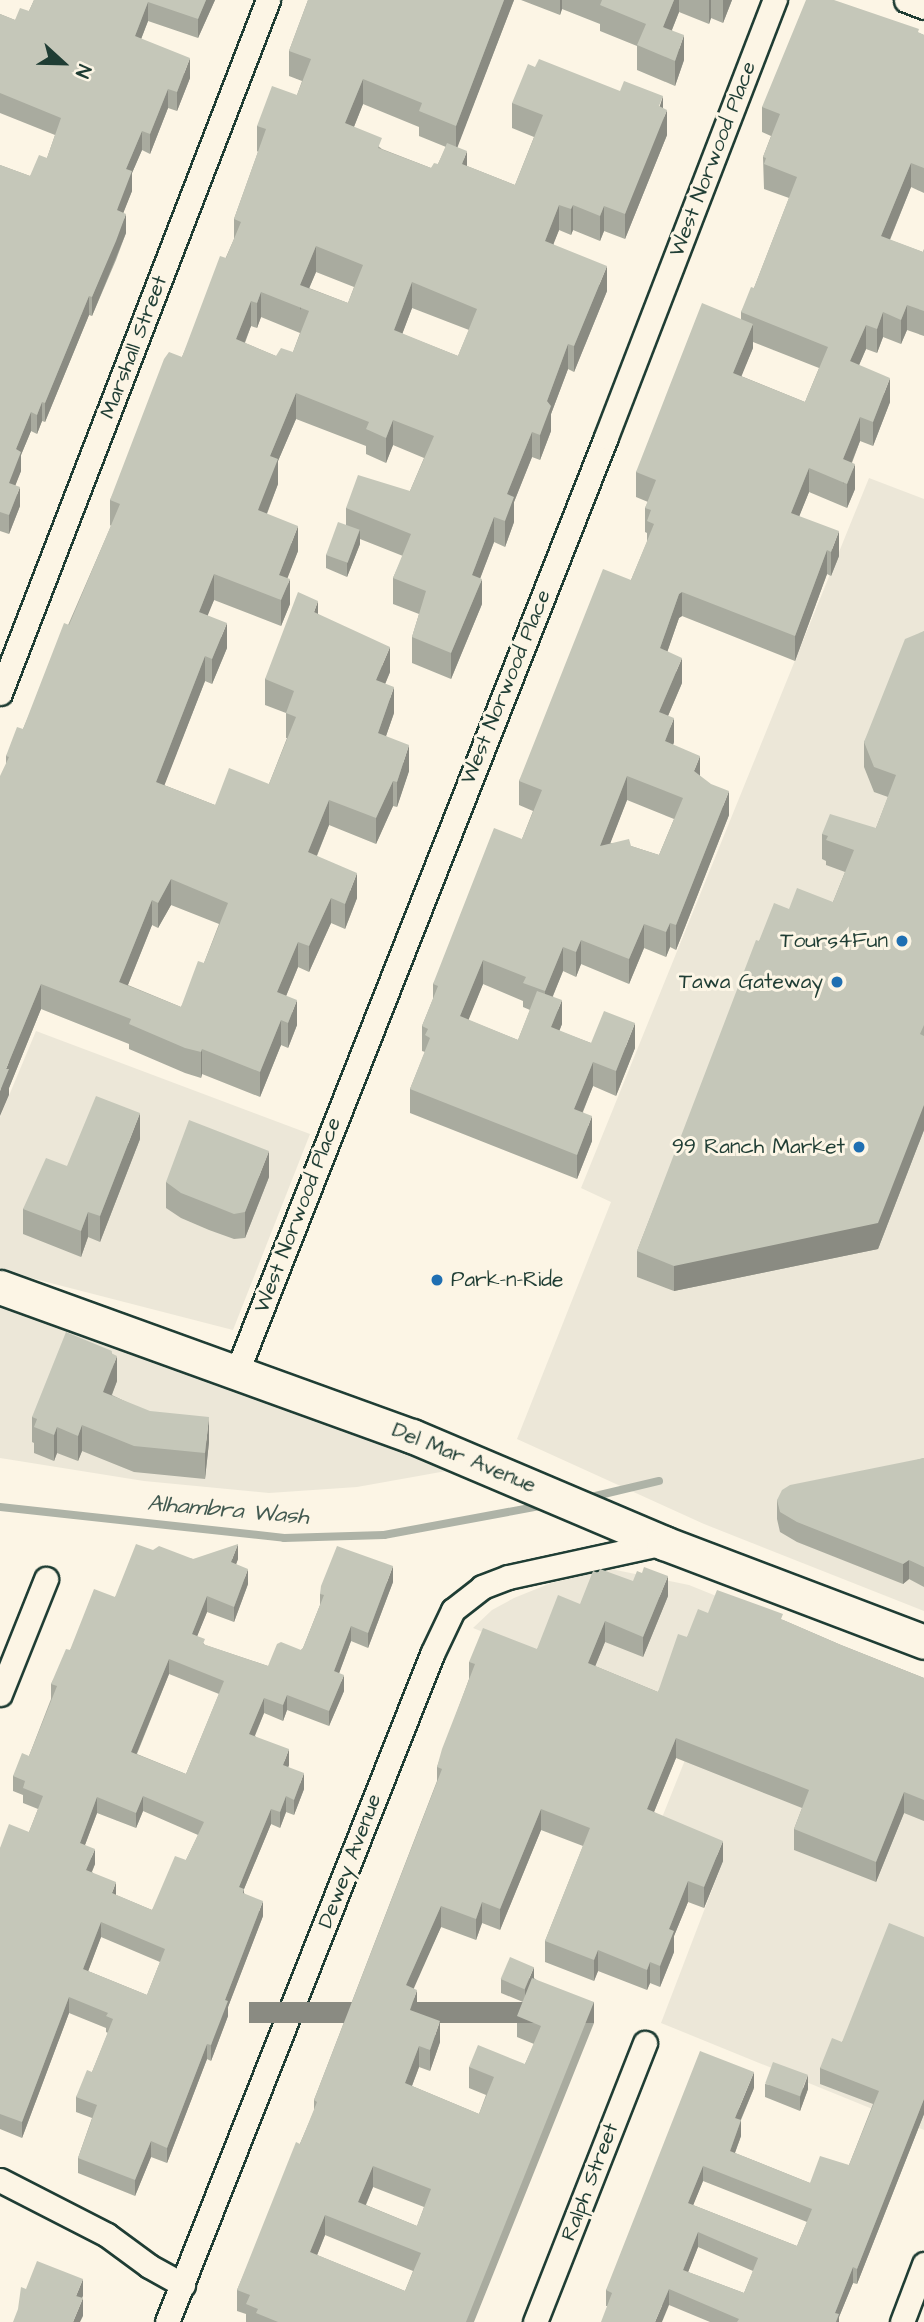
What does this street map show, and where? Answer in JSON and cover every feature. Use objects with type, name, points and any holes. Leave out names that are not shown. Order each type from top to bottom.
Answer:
[{"type":"main road","name":"Del Mar Avenue","points":[[0,1287],[412,1436],[664,1543],[924,1642]]},
{"type":"street","name":"Marshall Street","points":[[0,693],[268,0]]},
{"type":"street","name":"West Norwood Place","points":[[236,1374],[606,437],[775,0]]},
{"type":"street","points":[[906,0],[924,7]]},
{"type":"street","name":"Dewey Avenue","points":[[167,2322],[381,1781],[453,1610],[482,1587],[508,1577],[664,1543]]},
{"type":"street","points":[[0,1694],[46,1579]]},
{"type":"street","name":"Ralph Street","points":[[535,2322],[645,2043]]},
{"type":"street","points":[[0,2180],[107,2235],[149,2266],[183,2285]]},
{"type":"street","points":[[902,2322],[924,2264]]},
{"type":"shaded area","points":[[869,478],[924,499],[924,1611],[704,1524],[517,1439],[611,1202],[581,1188]]},
{"type":"shaded area","points":[[36,1031],[310,1134],[233,1330],[0,1270],[0,1117]]},
{"type":"shaded area","points":[[0,1294],[452,1470],[357,1487],[269,1493],[144,1481],[0,1458]]},
{"type":"shaded area","points":[[611,1569],[689,1585],[924,1680],[924,2130],[661,2023],[723,1861],[657,1830],[701,1720],[473,1628],[492,1610],[514,1598],[551,1583]]},
{"type":"building","points":[[34,0],[206,0],[198,19],[148,2],[135,36],[190,58],[177,92],[168,89],[150,134],[142,131],[126,169],[132,171],[117,210],[126,214],[116,241],[92,297],[89,296],[45,403],[42,402],[37,415],[31,412],[16,449],[21,452],[9,483],[20,487],[9,515],[0,512],[0,165],[30,176],[39,155],[47,158],[61,118],[0,93],[0,14],[15,20],[20,8],[29,11]]},
{"type":"building","points":[[308,0],[504,0],[456,126],[419,111],[422,103],[363,79],[345,123],[382,138],[378,148],[431,168],[434,163],[438,164],[447,143],[467,151],[462,164],[515,185],[543,115],[512,103],[528,64],[535,67],[539,59],[620,91],[624,81],[663,96],[659,106],[667,110],[625,214],[604,206],[600,216],[573,205],[571,209],[559,205],[545,241],[607,266],[574,346],[568,344],[547,401],[551,406],[540,435],[532,432],[507,494],[514,497],[505,521],[494,517],[472,575],[482,579],[451,653],[412,637],[426,591],[393,578],[411,534],[346,508],[358,475],[410,491],[434,436],[393,420],[386,438],[366,429],[369,422],[296,393],[270,456],[278,459],[258,510],[298,526],[279,575],[290,579],[281,600],[214,574],[199,612],[227,623],[212,659],[205,656],[156,782],[215,805],[229,768],[269,784],[296,717],[286,713],[294,691],[265,679],[298,592],[318,601],[314,612],[390,647],[376,680],[394,687],[378,733],[409,745],[397,782],[393,781],[376,818],[329,800],[308,852],[357,873],[345,904],[331,898],[309,946],[298,942],[277,992],[297,1000],[288,1023],[281,1020],[260,1072],[202,1049],[201,1052],[185,1048],[129,1024],[131,1019],[41,984],[6,1069],[9,1069],[0,1091],[0,776],[9,757],[6,756],[17,727],[23,729],[64,623],[69,625],[120,504],[110,500],[164,359],[169,352],[182,357],[220,256],[226,258],[241,222],[234,219],[266,129],[257,126],[272,86],[297,95],[311,59],[289,51]],"holes":[[[316,246],[363,265],[348,303],[300,285]],[[412,282],[477,309],[458,356],[394,330]],[[261,292],[309,311],[293,352],[281,348],[276,356],[236,339],[251,301],[257,303]],[[171,879],[228,903],[204,963],[198,961],[181,1007],[119,982],[152,900],[158,903]]]},
{"type":"building","points":[[602,0],[674,0],[663,27],[684,35],[675,61],[637,45],[646,24],[600,5]]},
{"type":"building","points":[[806,0],[834,0],[919,29],[918,32],[924,35],[924,168],[911,163],[881,236],[923,252],[924,249],[924,311],[907,305],[901,320],[883,312],[877,329],[866,325],[850,361],[890,378],[873,422],[860,417],[843,459],[855,464],[847,484],[809,468],[791,513],[839,531],[831,552],[827,550],[795,636],[682,592],[679,594],[660,648],[682,658],[659,712],[674,718],[665,741],[700,756],[694,771],[711,784],[729,791],[676,925],[670,923],[666,932],[644,924],[629,959],[581,940],[576,952],[563,947],[545,991],[523,983],[526,977],[483,960],[460,1016],[518,1040],[537,991],[562,1000],[551,1027],[591,1043],[604,1011],[635,1023],[616,1071],[593,1062],[574,1109],[592,1116],[577,1155],[410,1089],[430,1038],[425,1035],[428,1029],[422,1026],[438,986],[433,984],[494,828],[522,839],[542,790],[519,781],[603,569],[631,580],[654,524],[647,521],[651,510],[645,508],[656,480],[636,472],[702,303],[753,324],[733,373],[805,402],[828,347],[741,312],[751,287],[754,288],[797,177],[764,164],[766,158],[763,157],[780,114],[762,107]],"holes":[[[627,776],[683,798],[659,855],[631,846],[629,839],[600,846]]]},
{"type":"building","points":[[338,522],[360,530],[348,563],[326,555]]},
{"type":"building","name":"Tawa Gateway","points":[[924,631],[924,1025],[920,1034],[924,1036],[924,1105],[878,1223],[674,1266],[637,1251],[756,940],[759,941],[774,903],[789,909],[797,888],[833,902],[854,850],[826,840],[828,836],[822,834],[830,814],[876,828],[896,775],[874,767],[864,742],[905,639]]},
{"type":"building","points":[[96,1096],[140,1113],[100,1216],[88,1212],[81,1231],[23,1209],[46,1158],[67,1166]]},
{"type":"building","points":[[189,1120],[269,1151],[245,1212],[234,1214],[181,1193],[166,1182]]},
{"type":"building","points":[[66,1332],[112,1351],[111,1353],[117,1356],[103,1392],[150,1411],[209,1417],[205,1453],[134,1446],[82,1425],[78,1436],[57,1427],[54,1435],[34,1427],[37,1419],[32,1417]]},
{"type":"building","points":[[924,1458],[924,1567],[909,1560],[903,1564],[797,1522],[780,1512],[777,1500],[782,1490],[790,1485]]},
{"type":"building","points":[[136,1544],[153,1550],[159,1546],[193,1559],[238,1544],[231,1562],[248,1569],[234,1607],[207,1596],[192,1634],[205,1639],[203,1644],[268,1666],[277,1644],[281,1642],[301,1650],[303,1648],[324,1595],[320,1594],[321,1586],[337,1546],[393,1566],[368,1633],[351,1626],[334,1671],[344,1675],[329,1711],[287,1695],[283,1705],[264,1698],[249,1734],[289,1749],[283,1765],[304,1773],[294,1800],[286,1796],[280,1812],[271,1809],[239,1887],[244,1889],[243,1893],[263,1901],[225,2000],[228,2001],[211,2045],[207,2044],[167,2148],[151,2141],[135,2180],[78,2158],[97,2105],[76,2097],[87,2070],[92,2072],[113,2019],[106,2016],[108,2013],[69,1997],[22,2122],[0,2114],[0,1848],[9,1824],[29,1832],[43,1796],[23,1788],[25,1781],[13,1776],[22,1753],[29,1756],[57,1686],[51,1684],[66,1649],[70,1650],[94,1589],[115,1597]],"holes":[[[169,1659],[224,1681],[186,1774],[131,1752]],[[143,1796],[204,1822],[186,1860],[175,1856],[152,1910],[112,1893],[116,1882],[86,1870],[95,1849],[80,1843],[97,1797],[136,1813]],[[101,1922],[165,1949],[147,1995],[83,1969]]]},
{"type":"building","points":[[644,1567],[668,1576],[643,1637],[605,1621],[588,1663],[658,1692],[678,1634],[687,1637],[698,1609],[708,1613],[717,1590],[783,1614],[781,1619],[924,1678],[924,1800],[904,1792],[876,1862],[794,1829],[809,1790],[676,1738],[647,1809],[723,1841],[704,1887],[688,1881],[669,1929],[674,1931],[660,1966],[650,1962],[647,1970],[598,1950],[594,1960],[545,1941],[590,1828],[541,1809],[500,1909],[482,1902],[476,1919],[441,1906],[406,1985],[417,1990],[410,2010],[440,2021],[430,2050],[419,2046],[405,2083],[479,2114],[494,2077],[469,2067],[478,2045],[525,2064],[541,2026],[517,2016],[532,1978],[594,2002],[466,2322],[278,2322],[256,2313],[258,2309],[246,2304],[250,2295],[237,2290],[296,2142],[300,2144],[317,2102],[314,2100],[442,1769],[437,1767],[442,1749],[475,1664],[469,1662],[483,1628],[537,1649],[558,1595],[580,1604],[593,1571],[598,1573],[600,1569],[633,1581],[637,1571],[642,1573]],"holes":[[[373,2166],[431,2189],[417,2226],[358,2202]],[[325,2215],[421,2253],[405,2291],[310,2252]]]},
{"type":"building","points":[[889,1923],[924,1937],[924,2099],[857,2269],[853,2267],[835,2313],[839,2314],[836,2322],[737,2322],[739,2319],[669,2289],[655,2322],[601,2322],[612,2293],[606,2290],[700,2051],[754,2072],[735,2118],[741,2120],[730,2151],[810,2183],[820,2156],[849,2165],[879,2091],[820,2068],[832,2038],[842,2042]],"holes":[[[703,2166],[812,2209],[797,2246],[688,2203]],[[698,2232],[758,2258],[744,2293],[683,2270]]]},
{"type":"building","points":[[510,1957],[534,1967],[525,1989],[501,1979]]},
{"type":"building","points":[[773,2062],[808,2075],[800,2096],[765,2084]]},
{"type":"building","points":[[37,2261],[83,2279],[76,2296],[83,2298],[73,2322],[13,2322],[21,2287],[26,2289]]},
{"type":"waterway","name":"Alhambra Wash","points":[[587,1498],[659,1481]]},
{"type":"waterway","name":"Alhambra Wash","points":[[0,1507],[284,1538],[384,1535],[546,1505]]},
{"type":"place","name":"Tours4Fun","points":[[902,941]]},
{"type":"place","name":"Tawa Gateway","points":[[837,982]]},
{"type":"place","name":"99 Ranch Market","points":[[859,1147]]},
{"type":"place","name":"Park-n-Ride","points":[[437,1280]]}]
